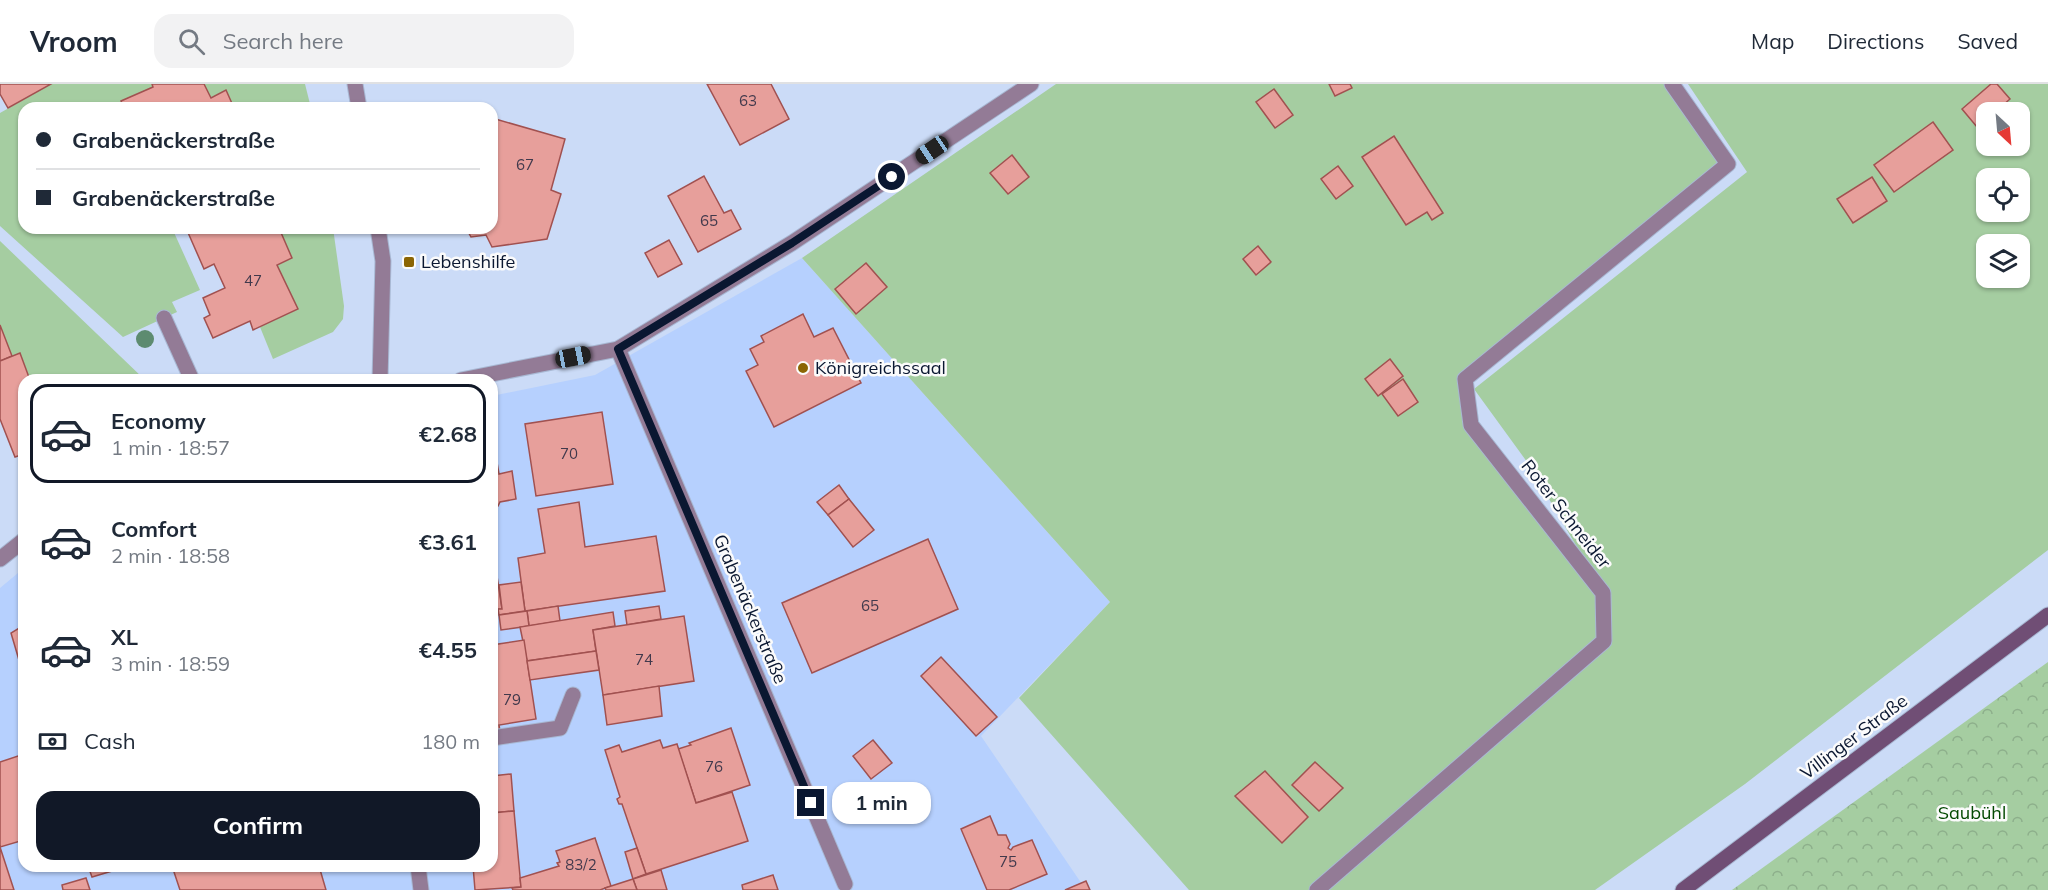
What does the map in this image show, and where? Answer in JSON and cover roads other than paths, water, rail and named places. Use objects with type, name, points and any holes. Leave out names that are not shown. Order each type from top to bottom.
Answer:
[{"type":"main road","name":"Villinger Straße","points":[[1683,890],[2046,618]]},
{"type":"street","points":[[355,84],[358,102]]},
{"type":"street","points":[[491,374],[618,349],[792,243],[1031,84]]},
{"type":"street","name":"Roter Schneider","points":[[1317,890],[1604,641],[1603,593],[1471,425],[1466,379],[1728,164],[1672,84]]},
{"type":"street","points":[[379,234],[383,261],[380,374]]},
{"type":"street","points":[[164,318],[189,374]]},
{"type":"street","name":"Grabenäckerstraße","points":[[618,349],[843,887]]},
{"type":"street","points":[[0,559],[18,545]]},
{"type":"street","points":[[498,737],[560,728],[573,695]]},
{"type":"street","points":[[419,872],[421,890]]},
{"type":"place","name":"Lebenshilfe","points":[[409,262]]},
{"type":"place","name":"Königreichssaal","points":[[803,368]]},
{"type":"park label","name":"Saubühl","points":[[1972,813]]}]
